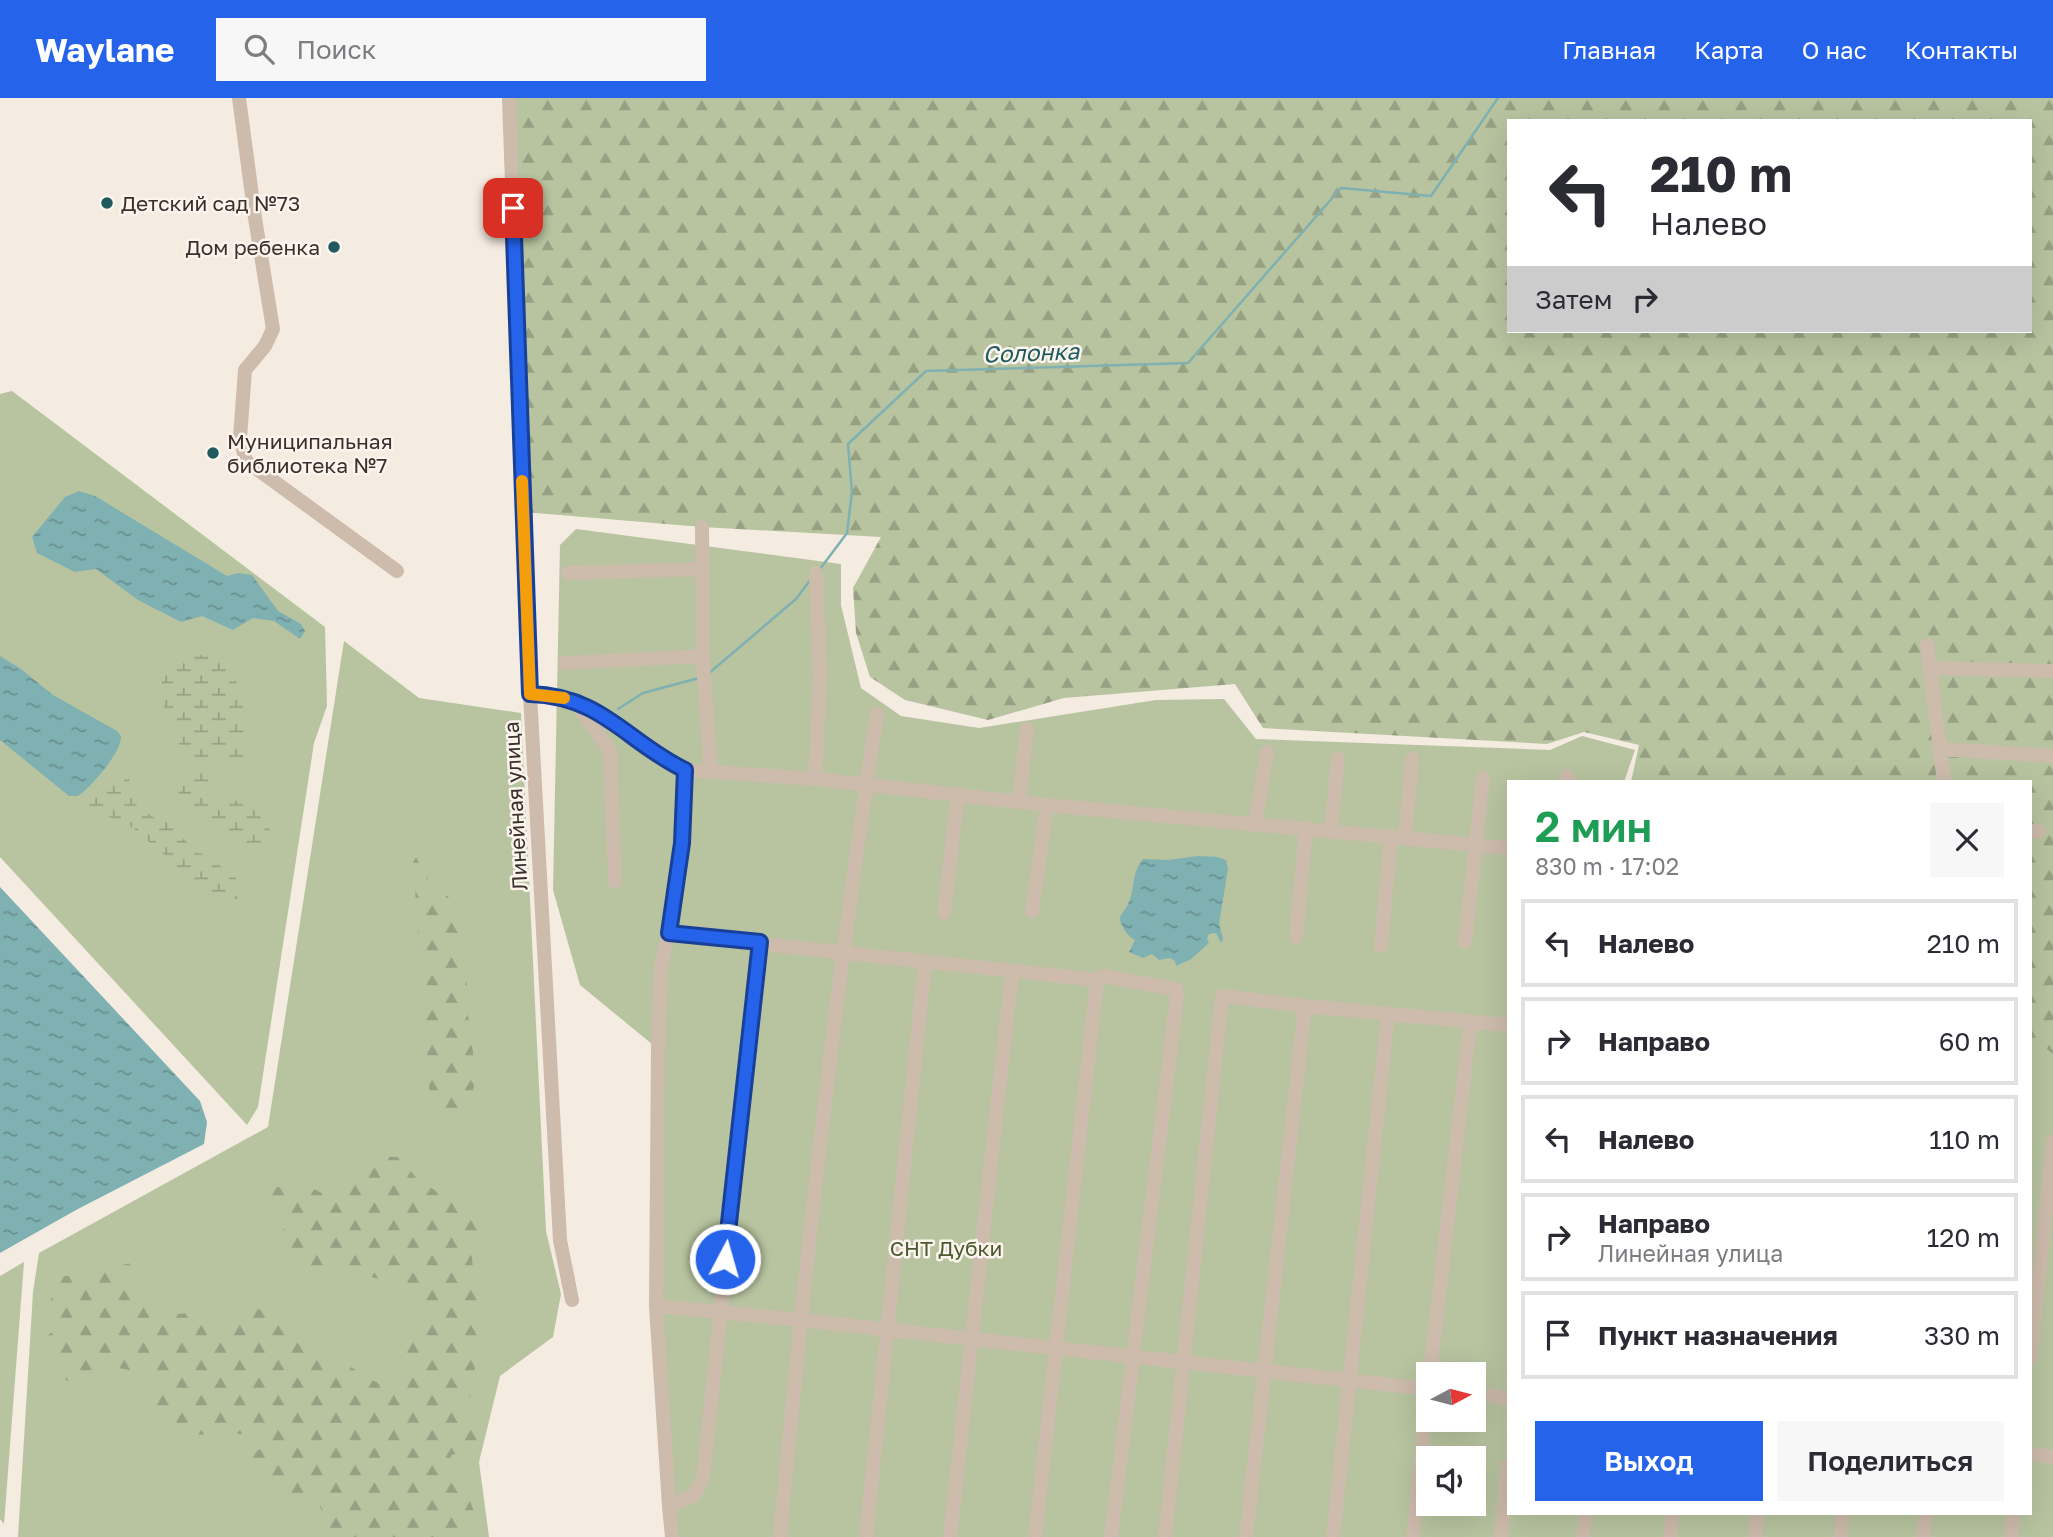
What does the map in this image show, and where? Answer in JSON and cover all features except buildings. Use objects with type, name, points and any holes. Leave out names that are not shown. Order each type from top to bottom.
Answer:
[{"type":"street","points":[[239,98],[273,329],[265,346],[245,370],[240,438],[246,461],[397,571]]},
{"type":"street","name":"Линейная улица","points":[[509,98],[530,694],[560,1240],[572,1300]]},
{"type":"street","points":[[702,527],[703,656],[711,771]]},
{"type":"street","points":[[568,573],[702,569]]},
{"type":"street","points":[[815,779],[820,675],[816,573]]},
{"type":"street","points":[[1927,645],[1944,780]]},
{"type":"street","points":[[565,663],[703,656]]},
{"type":"street","points":[[1930,667],[2053,671]]},
{"type":"street","points":[[530,694],[552,695],[575,701],[602,714],[685,770],[815,779],[1047,805],[1507,848]]},
{"type":"street","points":[[575,701],[610,751],[615,883]]},
{"type":"street","points":[[779,1537],[800,1320],[877,714]]},
{"type":"street","points":[[1019,800],[1027,729]]},
{"type":"street","points":[[1940,749],[2053,756]]},
{"type":"street","points":[[1255,824],[1268,752]]},
{"type":"street","points":[[1381,946],[1412,758]]},
{"type":"street","points":[[1331,831],[1338,759]]},
{"type":"street","points":[[672,1537],[656,1306],[658,1049],[661,967],[669,933],[682,843],[685,770]]},
{"type":"street","points":[[1465,942],[1483,778]]},
{"type":"street","points":[[944,913],[958,793]]},
{"type":"street","points":[[1032,911],[1047,805]]},
{"type":"street","points":[[1296,937],[1306,828]]},
{"type":"street","points":[[669,933],[1097,980],[1103,976],[1172,986],[1176,989],[1111,1537]]},
{"type":"street","points":[[669,1506],[694,1495],[703,1478],[760,942]]},
{"type":"street","points":[[866,1537],[925,962]]},
{"type":"street","points":[[950,1537],[1012,971]]},
{"type":"street","points":[[1035,1537],[1097,980]]},
{"type":"street","points":[[1165,1537],[1222,996],[1507,1025]]},
{"type":"street","points":[[1246,1537],[1305,1006]]},
{"type":"street","points":[[1334,1537],[1388,1014]]},
{"type":"street","points":[[1431,1362],[1470,1025]]},
{"type":"street","points":[[2032,1339],[2053,1142]]},
{"type":"street","points":[[656,1306],[1416,1388]]},
{"type":"street","points":[[1486,1395],[1507,1398]]},
{"type":"street","points":[[1413,1537],[1424,1432]]},
{"type":"street","points":[[2032,1454],[2053,1457]]},
{"type":"street","points":[[1502,1537],[1507,1477]]},
{"type":"street","points":[[1583,1537],[1586,1515]]},
{"type":"street","points":[[1670,1537],[1672,1515]]},
{"type":"street","points":[[1755,1537],[1757,1515]]},
{"type":"street","points":[[1840,1537],[1843,1515]]},
{"type":"street","points":[[1923,1537],[1926,1515]]},
{"type":"street","points":[[2011,1537],[2013,1515]]},
{"type":"green space","points":[[509,98],[2053,98],[2053,1054],[2032,1038],[2032,780],[1631,780],[1639,745],[1584,732],[1547,744],[1263,728],[1235,684],[1064,698],[988,720],[905,700],[870,677],[856,633],[853,588],[881,537],[702,527],[524,512]]},
{"type":"green space","points":[[12,391],[325,627],[327,706],[314,743],[258,1107],[247,1125],[0,857],[0,394]]},
{"type":"green space","name":"СНТ Дубки","points":[[576,529],[841,564],[841,605],[861,688],[901,716],[979,728],[1156,700],[1224,699],[1256,739],[1550,750],[1582,736],[1635,750],[1625,780],[1507,780],[1507,1515],[2032,1515],[2032,1030],[2053,1033],[2053,1537],[667,1537],[658,1049],[580,985],[553,890],[560,545]]},
{"type":"green space","points":[[344,641],[419,698],[521,713],[546,1231],[561,1294],[553,1337],[500,1376],[479,1462],[489,1537],[18,1537],[33,1292],[39,1253],[268,1127]]},
{"type":"green space","points":[[189,654],[209,656],[224,663],[237,683],[249,727],[244,760],[231,766],[221,760],[211,760],[208,773],[210,794],[244,803],[261,818],[271,832],[267,845],[255,854],[245,852],[178,796],[179,790],[201,767],[199,759],[182,750],[162,703],[162,680],[176,660]]},
{"type":"green space","points":[[123,768],[130,771],[129,785],[137,806],[156,819],[172,824],[180,836],[197,851],[231,873],[245,888],[240,899],[227,900],[205,895],[195,882],[133,828],[105,815],[94,816],[92,808],[80,804],[105,793]]},
{"type":"green space","points":[[424,844],[435,850],[425,889],[448,896],[465,939],[468,1016],[476,1075],[469,1113],[431,1113],[413,862]]},
{"type":"green space","points":[[374,1156],[398,1157],[421,1183],[455,1200],[472,1215],[478,1232],[472,1259],[481,1331],[474,1365],[479,1386],[460,1409],[482,1411],[484,1426],[479,1450],[451,1455],[449,1481],[468,1496],[477,1519],[469,1537],[334,1537],[327,1527],[318,1500],[290,1493],[254,1478],[242,1461],[269,1443],[242,1434],[174,1435],[154,1412],[156,1385],[120,1369],[105,1373],[84,1386],[63,1379],[37,1345],[53,1331],[47,1307],[62,1276],[94,1276],[135,1262],[137,1279],[143,1293],[166,1315],[189,1313],[228,1324],[251,1305],[399,1394],[408,1368],[393,1341],[414,1338],[429,1315],[423,1302],[413,1290],[387,1281],[355,1273],[289,1268],[283,1247],[283,1222],[270,1213],[246,1184],[252,1180],[282,1188],[295,1179],[331,1198],[345,1200],[359,1163]]},
{"type":"green space","points":[[24,1262],[4,1524],[0,1519],[0,1276]]},
{"type":"water","points":[[79,491],[95,496],[227,576],[238,573],[252,575],[278,611],[301,624],[305,631],[300,639],[274,621],[253,618],[233,630],[202,616],[181,622],[138,600],[96,569],[75,572],[37,553],[32,537],[65,497]]},
{"type":"water","points":[[0,656],[53,695],[117,731],[121,736],[111,760],[78,796],[69,796],[0,740]]},
{"type":"water","points":[[1198,856],[1226,860],[1228,869],[1219,924],[1223,939],[1221,943],[1216,933],[1209,934],[1209,943],[1191,959],[1176,966],[1175,961],[1170,958],[1159,960],[1152,954],[1143,958],[1129,952],[1135,940],[1125,930],[1120,918],[1129,902],[1136,871],[1143,859],[1168,860]]},
{"type":"water","points":[[0,887],[200,1101],[207,1122],[204,1144],[76,1210],[0,1253]]},
{"type":"waterway","name":"Солонка","points":[[820,569],[847,533],[852,492],[848,444],[926,371],[1188,363],[1341,188],[1431,196],[1498,98]]},
{"type":"waterway","name":"Солонка","points":[[708,674],[796,599],[811,579]]},
{"type":"waterway","name":"Солонка","points":[[618,709],[643,693],[699,678]]},
{"type":"slow traffic","points":[[522,481],[530,694],[564,698]]},
{"type":"place","name":"Детский сад №73","points":[[107,203]]},
{"type":"place","name":"Дом ребенка","points":[[334,247]]},
{"type":"place","name":"Муниципальная библиотека №7","points":[[213,453]]},
{"type":"route","points":[[513,208],[530,694],[552,695],[588,707],[685,770],[682,843],[669,933],[760,942],[725,1259]]}]
